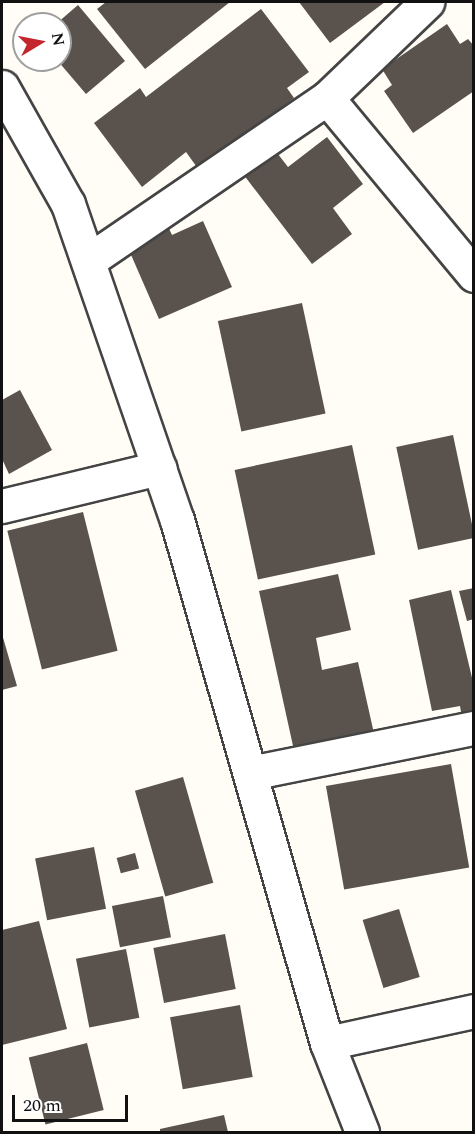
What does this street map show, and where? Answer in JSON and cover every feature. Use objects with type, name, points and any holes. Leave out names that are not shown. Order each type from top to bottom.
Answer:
[{"type":"street","points":[[88,261],[327,98],[427,2]]},
{"type":"street","points":[[2,87],[68,204],[88,261],[159,468],[250,773],[327,1043],[362,1132]]},
{"type":"street","points":[[327,98],[474,276]]},
{"type":"street","points":[[2,506],[159,468]]},
{"type":"street","points":[[250,773],[474,728]]},
{"type":"street","points":[[327,1043],[474,1011]]},
{"type":"building","points":[[106,2],[230,2],[145,69],[97,9]]},
{"type":"building","points":[[299,2],[385,2],[330,43]]},
{"type":"building","points":[[78,5],[125,61],[86,94],[67,72],[72,72],[72,12],[70,12]]},
{"type":"building","points":[[261,9],[309,72],[287,88],[294,98],[199,170],[186,152],[142,187],[94,123],[140,88],[146,97]]},
{"type":"building","points":[[447,24],[460,44],[468,39],[474,46],[474,91],[413,133],[384,91],[392,85],[382,69]]},
{"type":"building","points":[[327,137],[363,184],[333,208],[352,234],[312,264],[240,170],[271,145],[288,167]]},
{"type":"building","points":[[203,221],[232,287],[159,319],[125,241],[166,222],[172,235]]},
{"type":"building","points":[[302,303],[325,414],[241,431],[218,321]]},
{"type":"building","points":[[20,390],[52,450],[9,474],[2,459],[2,400]]},
{"type":"building","points":[[453,435],[474,538],[418,550],[396,447]]},
{"type":"building","points":[[352,445],[375,555],[258,580],[235,470]]},
{"type":"building","points":[[83,512],[118,651],[42,670],[7,531]]},
{"type":"building","points":[[338,574],[351,630],[316,638],[322,670],[358,662],[375,738],[295,755],[259,591]]},
{"type":"building","points":[[474,588],[474,619],[467,621],[459,591]]},
{"type":"building","points":[[451,590],[474,686],[474,715],[462,718],[460,706],[432,711],[409,600]]},
{"type":"building","points":[[2,634],[17,686],[2,690]]},
{"type":"building","points":[[451,764],[469,867],[344,889],[326,786]]},
{"type":"building","points":[[183,777],[213,883],[165,897],[135,791]]},
{"type":"building","points":[[94,847],[106,909],[47,920],[35,858]]},
{"type":"building","points":[[135,853],[139,868],[121,873],[117,858]]},
{"type":"building","points":[[163,896],[171,937],[120,947],[112,906]]},
{"type":"building","points":[[399,909],[420,977],[383,988],[363,920]]},
{"type":"building","points":[[39,921],[67,1029],[2,1045],[2,930]]},
{"type":"building","points":[[225,934],[236,989],[164,1003],[153,948]]},
{"type":"building","points":[[126,949],[139,1018],[89,1027],[76,959]]},
{"type":"building","points":[[240,1005],[253,1077],[183,1089],[170,1017]]},
{"type":"building","points":[[87,1043],[104,1110],[45,1124],[29,1058]]},
{"type":"building","points":[[224,1115],[228,1132],[160,1132],[160,1129]]}]
